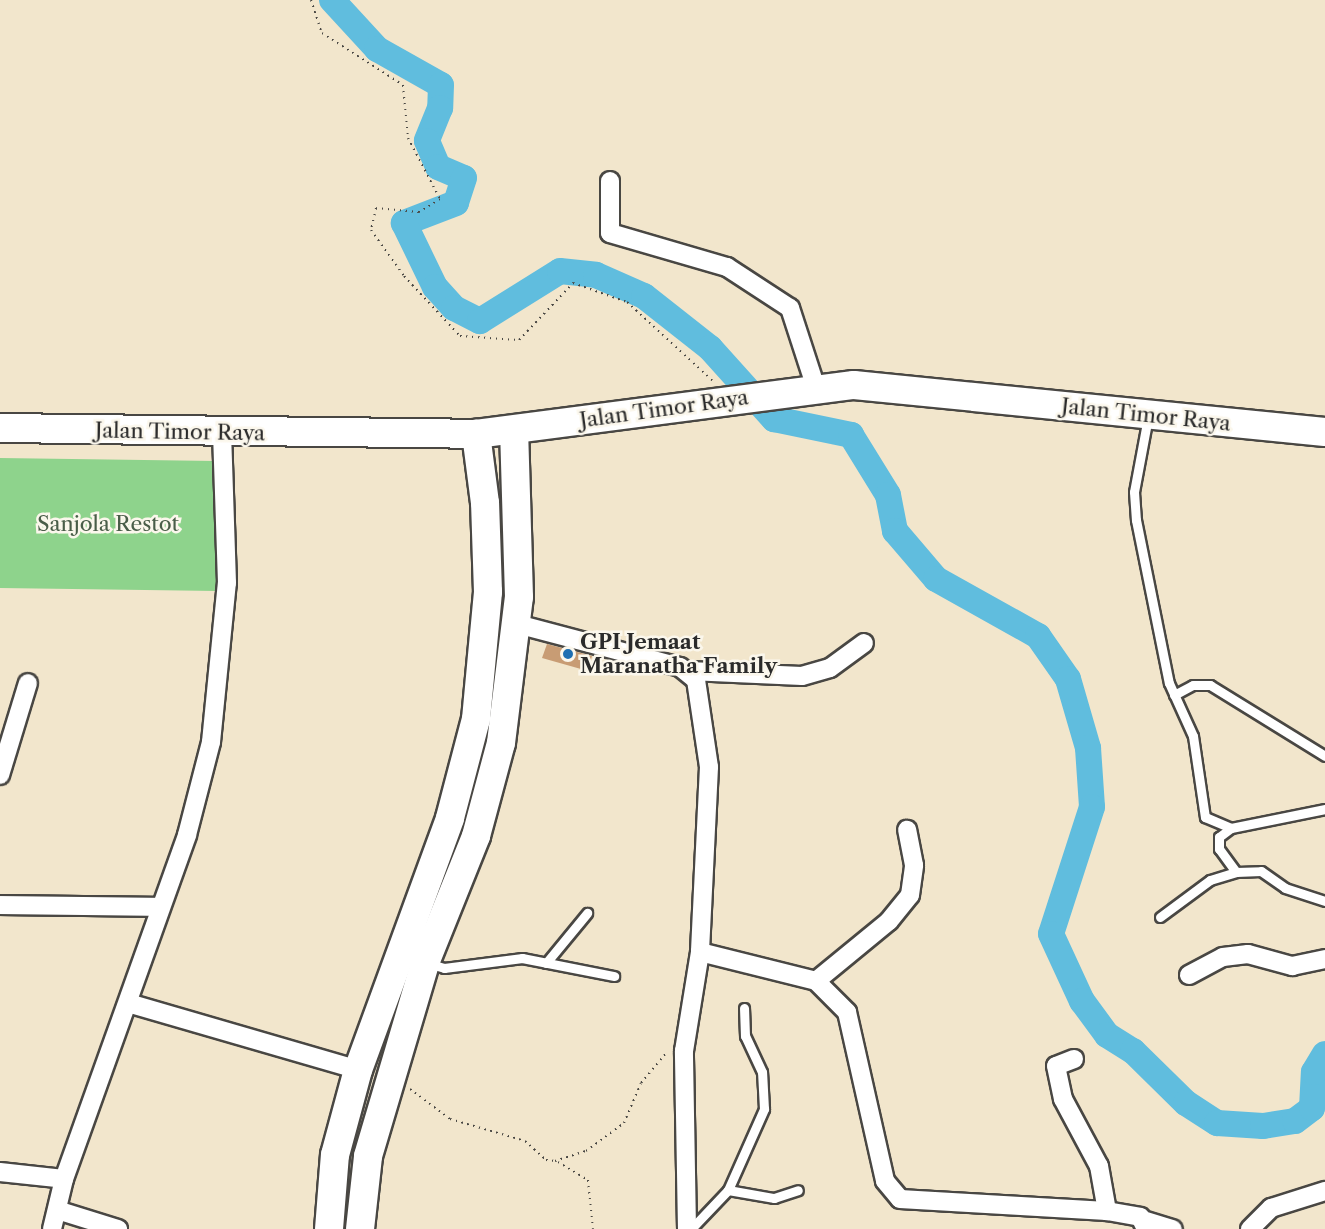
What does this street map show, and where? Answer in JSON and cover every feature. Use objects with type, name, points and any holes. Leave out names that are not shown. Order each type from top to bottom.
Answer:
[{"type":"highway","name":"Jalan Timor Raya","points":[[0,428],[222,433],[476,434],[514,432],[731,398],[816,388],[926,389],[1148,417],[1325,432]]},
{"type":"highway","points":[[360,1229],[368,1156],[394,1076],[425,963],[479,828],[501,743],[517,624],[514,432]]},
{"type":"highway","points":[[329,1229],[335,1155],[358,1070],[450,818],[469,750],[485,643],[487,534],[476,434]]},
{"type":"highway","points":[[450,818],[479,828]]},
{"type":"street","points":[[610,181],[610,233],[727,267],[790,308],[816,388]]},
{"type":"street","points":[[52,1229],[64,1179],[187,835],[211,742],[227,582],[222,433]]},
{"type":"street","points":[[517,624],[689,671],[802,676],[830,668],[864,643]]},
{"type":"street","points":[[689,671],[702,699],[709,767],[700,952],[687,1027],[689,1229]]},
{"type":"street","points":[[0,775],[28,683]]},
{"type":"street","points":[[816,981],[890,921],[910,895],[914,865],[907,830]]},
{"type":"street","points":[[0,905],[160,908]]},
{"type":"street","points":[[700,952],[816,981],[847,1012],[885,1181],[900,1199],[1107,1211],[1146,1225],[1173,1229]]},
{"type":"street","points":[[1189,975],[1223,957],[1248,954],[1292,966],[1325,959]]},
{"type":"street","points":[[128,1003],[358,1070]]},
{"type":"street","points":[[1074,1059],[1056,1066],[1063,1099],[1099,1166],[1107,1211]]},
{"type":"street","points":[[0,1172],[64,1179]]},
{"type":"street","points":[[1250,1229],[1286,1201],[1325,1191]]},
{"type":"street","points":[[57,1210],[118,1229]]},
{"type":"lane","points":[[1148,417],[1134,492],[1136,520],[1174,695],[1193,736],[1205,817],[1231,828]]},
{"type":"lane","points":[[1174,695],[1193,685],[1210,685],[1325,756]]},
{"type":"lane","points":[[1236,872],[1219,849],[1219,837],[1231,828],[1325,809]]},
{"type":"lane","points":[[1160,917],[1210,880],[1236,872],[1261,871],[1285,888],[1325,901]]},
{"type":"lane","points":[[546,963],[586,912]]},
{"type":"lane","points":[[425,963],[444,968],[522,958],[614,976]]},
{"type":"lane","points":[[689,1229],[728,1190],[764,1109],[762,1072],[745,1036],[744,1008]]},
{"type":"lane","points":[[728,1190],[774,1198],[798,1190]]},
{"type":"path","points":[[311,0],[322,33],[404,85],[408,138],[440,199],[419,212],[376,208],[371,230],[404,276],[460,336],[519,340],[573,283],[627,302],[708,374],[731,398]]},
{"type":"path","points":[[555,1161],[586,1151],[624,1123],[641,1083],[687,1027]]},
{"type":"path","points":[[394,1076],[450,1119],[525,1141],[546,1160],[555,1161],[588,1180],[593,1229]]},
{"type":"green space","name":"Sanjola Restot","points":[[0,458],[216,461],[217,591],[0,588]]},
{"type":"building","name":"GPI Jemaat Maranatha Family","points":[[547,644],[592,656],[588,671],[542,658]]},
{"type":"waterway","points":[[332,0],[377,49],[441,85],[440,108],[427,141],[438,167],[464,178],[456,203],[404,223],[435,287],[454,308],[480,321],[560,271],[596,275],[644,296],[710,348],[774,419],[851,435],[888,495],[895,531],[936,579],[1038,636],[1068,679],[1088,748],[1092,807],[1051,934],[1082,1001],[1107,1035],[1133,1051],[1186,1103],[1217,1123],[1263,1126],[1295,1121],[1312,1108],[1314,1072],[1325,1054]]},
{"type":"place","name":"GPI Jemaat Maranatha Family","points":[[568,654]]}]
